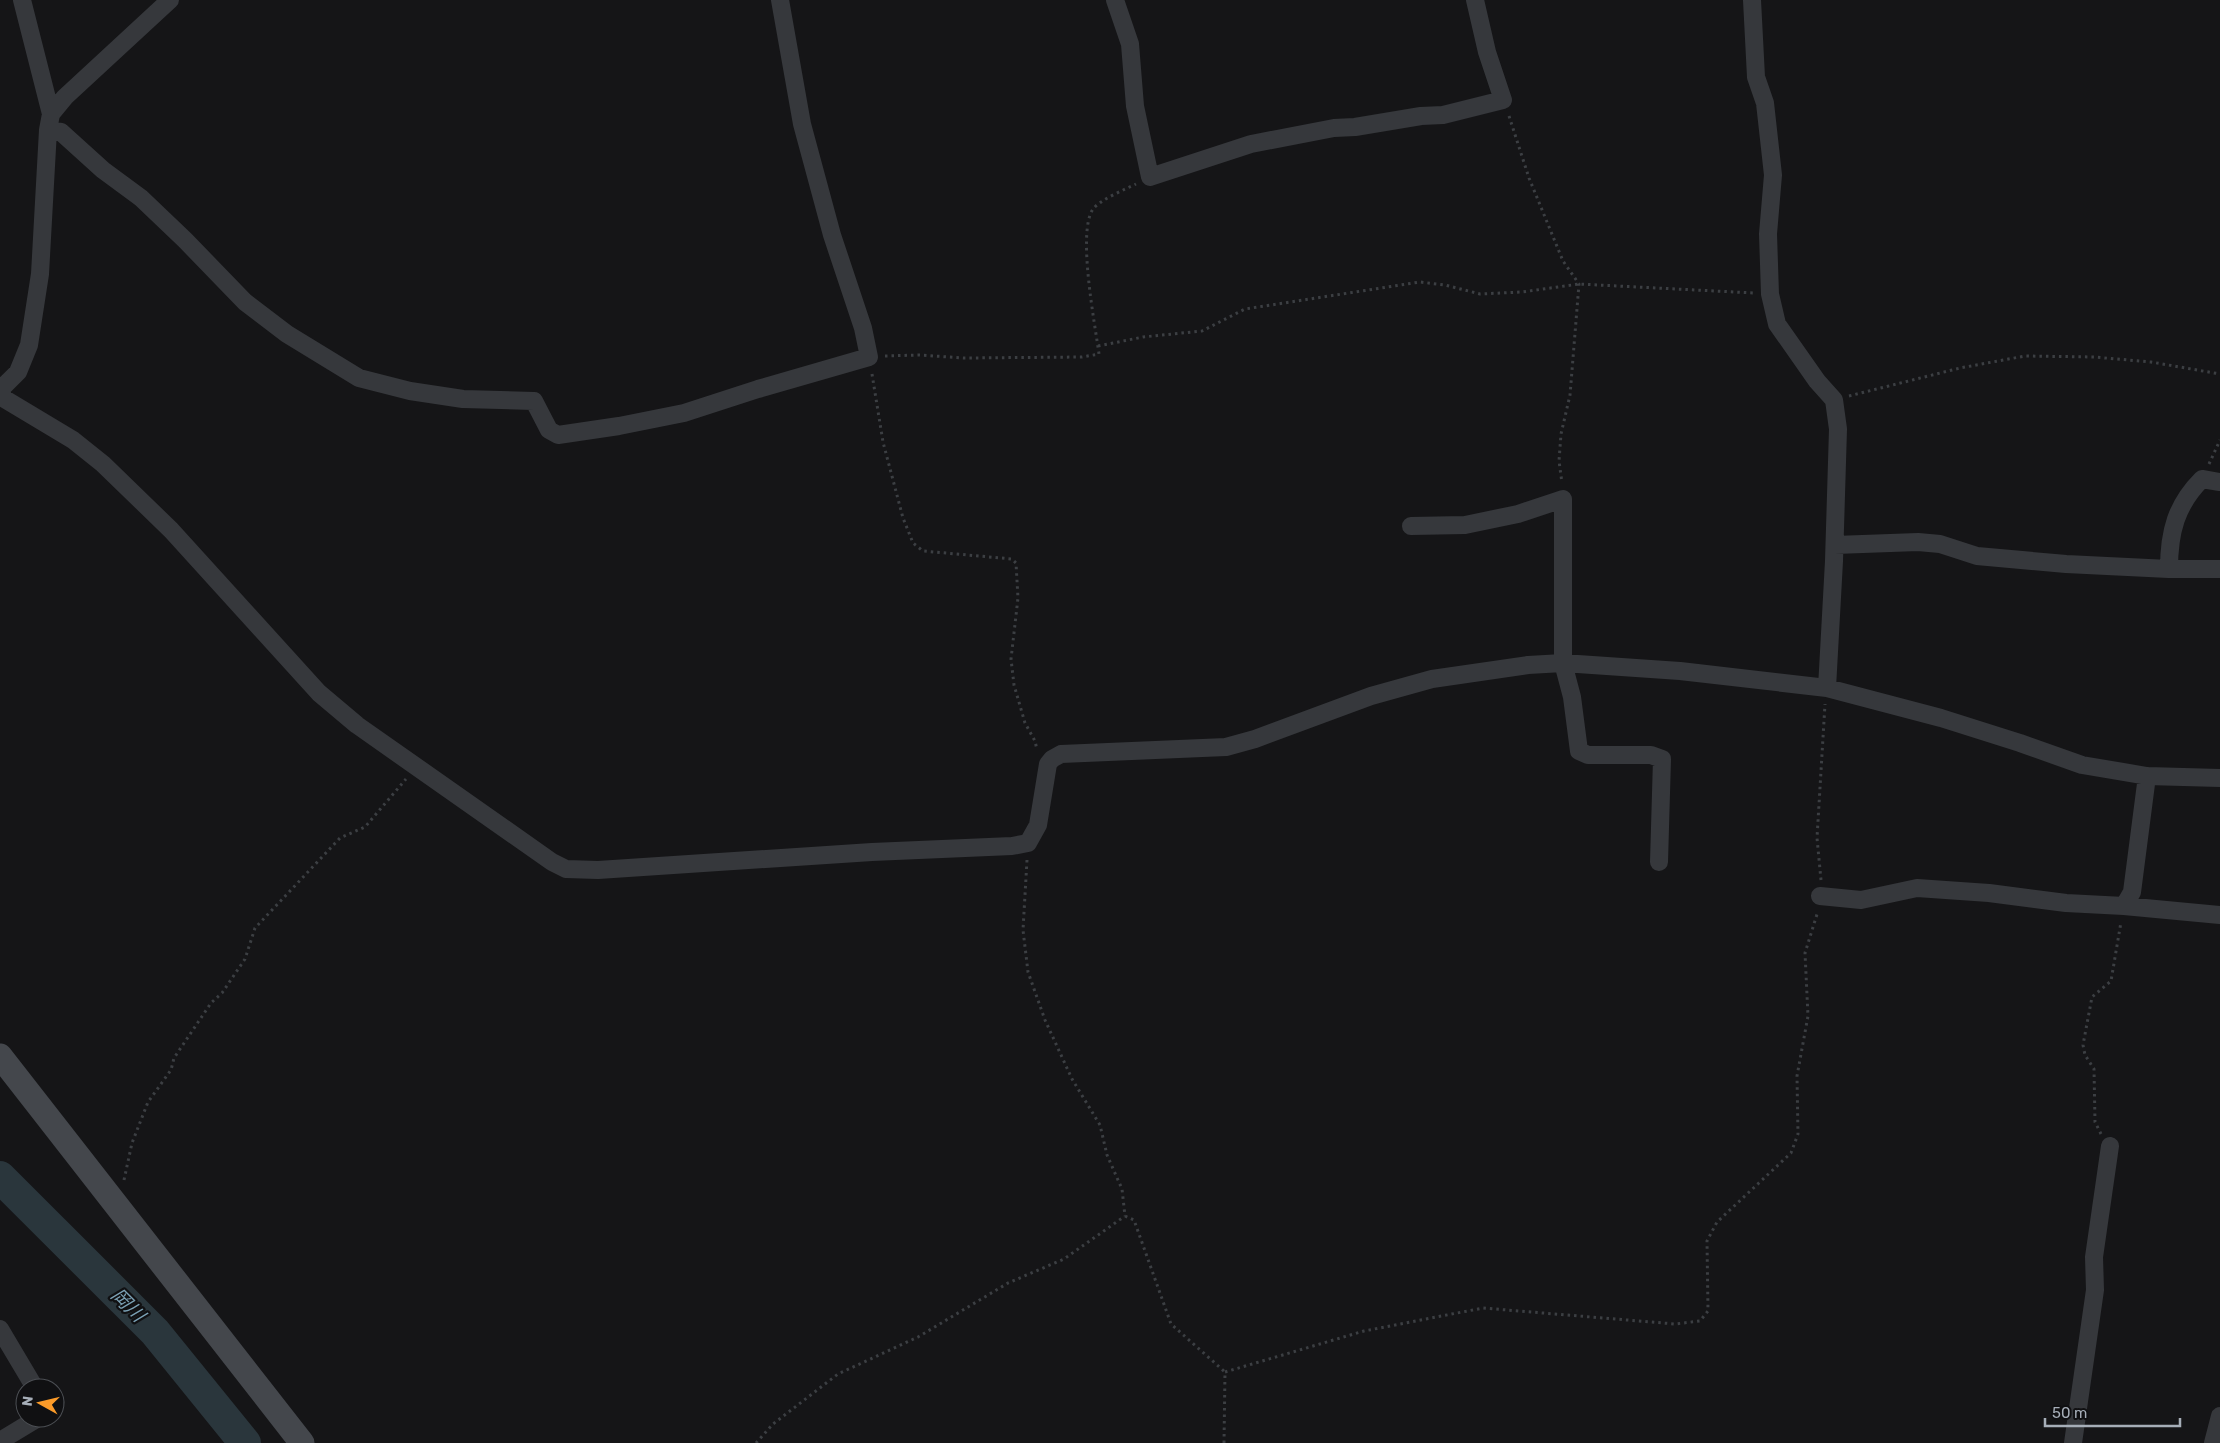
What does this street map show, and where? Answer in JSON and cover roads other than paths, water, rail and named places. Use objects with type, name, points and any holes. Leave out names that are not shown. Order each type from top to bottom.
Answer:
[{"type":"street","points":[[22,0],[49,122],[40,274],[29,345],[18,372],[1,390],[4,398],[73,440],[104,464],[171,530],[319,693],[357,725],[552,862],[566,869],[598,870],[872,852],[1012,846],[1028,843],[1038,825],[1048,764],[1052,759],[1061,754],[1226,747],[1255,739],[1371,696],[1432,679],[1528,665],[1563,662],[1680,671],[1827,688],[1941,718],[2082,765],[2147,776],[2220,778]]},
{"type":"street","points":[[49,122],[64,97],[170,0]]},
{"type":"street","points":[[49,122],[103,170],[141,198],[186,240],[245,302],[287,334],[358,378],[410,391],[463,399],[534,401],[549,430],[558,435],[619,426],[684,413],[758,389],[869,357],[863,328],[832,235],[802,124],[780,0]]},
{"type":"street","points":[[1115,0],[1130,44],[1135,106],[1150,177],[1251,144],[1334,128],[1355,127],[1421,116],[1444,115],[1504,100],[1487,52],[1475,0]]},
{"type":"street","points":[[1752,0],[1756,77],[1765,103],[1773,175],[1768,234],[1770,294],[1777,324],[1817,381],[1834,400],[1838,429],[1835,544],[1827,688]]},
{"type":"street","points":[[2169,569],[2169,544],[2172,531],[2187,494],[2202,478],[2220,482]]},
{"type":"street","points":[[1411,526],[1465,525],[1518,514],[1563,499],[1563,662],[1572,697],[1579,751],[1588,755],[1651,755],[1662,759],[1659,862]]},
{"type":"street","points":[[1835,544],[1918,542],[1940,544],[1977,556],[2169,569],[2220,568]]},
{"type":"street","points":[[2124,906],[2132,892],[2147,776]]},
{"type":"street","points":[[1820,896],[1861,900],[1918,888],[1989,893],[2066,904],[2124,906],[2220,915]]},
{"type":"street","points":[[0,1056],[302,1443]]},
{"type":"street","points":[[2073,1443],[2094,1290],[2094,1257],[2110,1146]]},
{"type":"street","points":[[0,1329],[29,1378]]},
{"type":"street","points":[[2213,1443],[2220,1416]]},
{"type":"street","points":[[0,1441],[21,1428]]},
{"type":"waterway","name":"岡川","points":[[0,1177],[155,1332],[245,1443]]}]
